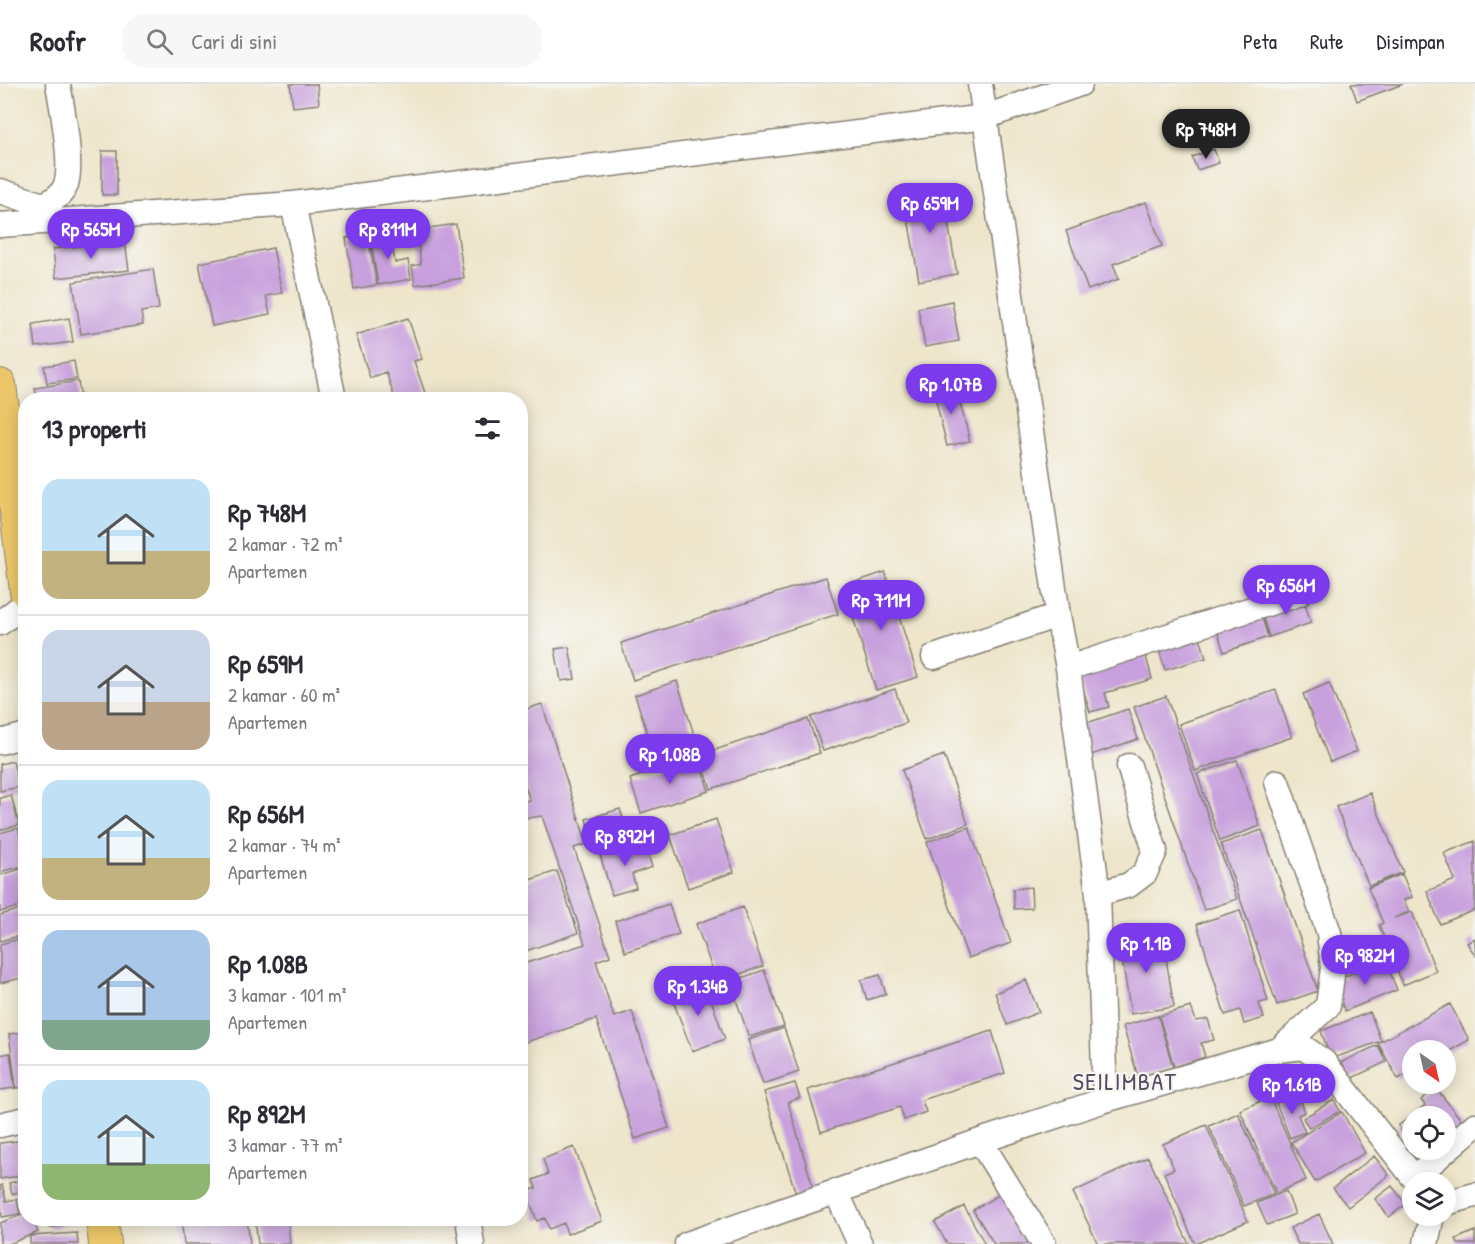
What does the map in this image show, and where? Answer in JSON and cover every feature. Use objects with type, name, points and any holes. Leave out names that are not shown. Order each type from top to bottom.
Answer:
[{"type":"main road","points":[[0,385],[8,510],[18,555]]},
{"type":"main road","points":[[103,1226],[105,1244]]},
{"type":"street","points":[[0,191],[43,205],[54,199],[64,189],[68,176],[58,84]]},
{"type":"street","points":[[980,84],[1058,615],[1068,668],[1098,894],[1105,1100]]},
{"type":"street","points":[[0,225],[293,204],[985,117],[1080,84]]},
{"type":"street","points":[[293,204],[333,392]]},
{"type":"street","points":[[1068,668],[1298,594]]},
{"type":"street","points":[[0,623],[18,609]]},
{"type":"street","points":[[934,657],[1058,615]]},
{"type":"street","points":[[0,742],[18,737]]},
{"type":"street","points":[[1098,894],[1128,885],[1145,873],[1155,851],[1129,766]]},
{"type":"street","points":[[1277,782],[1329,933],[1333,968],[1328,1006],[1279,1050]]},
{"type":"street","points":[[687,1244],[1105,1100],[1279,1050],[1303,1047],[1323,1062],[1409,1172]]},
{"type":"street","points":[[0,1125],[18,1121]]},
{"type":"street","points":[[1424,1172],[1475,1125]]},
{"type":"street","points":[[980,1142],[1044,1244]]},
{"type":"street","points":[[836,1191],[860,1244]]},
{"type":"street","points":[[1456,1200],[1475,1195]]},
{"type":"street","points":[[469,1226],[472,1244]]},
{"type":"street","points":[[1427,1244],[1430,1226]]},
{"type":"building","points":[[290,84],[317,84],[319,104],[293,107]]},
{"type":"building","points":[[1351,84],[1403,84],[1357,101]]},
{"type":"building","points":[[1214,149],[1219,163],[1197,170],[1192,157]]},
{"type":"building","points":[[102,151],[117,151],[117,195],[102,195]]},
{"type":"building","points":[[942,188],[957,274],[919,281],[904,195]]},
{"type":"building","points":[[1146,202],[1162,246],[1113,264],[1119,279],[1088,290],[1066,231]]},
{"type":"building","points":[[456,224],[464,278],[415,285],[412,266],[421,264],[416,230]]},
{"type":"building","points":[[390,230],[395,263],[408,260],[411,279],[378,285],[370,234]]},
{"type":"building","points":[[368,235],[377,285],[354,289],[346,238]]},
{"type":"building","points":[[125,241],[129,270],[56,278],[53,249]]},
{"type":"building","points":[[273,248],[282,293],[266,296],[270,314],[212,326],[199,263]]},
{"type":"building","points":[[153,269],[159,309],[141,312],[143,325],[81,334],[73,282]]},
{"type":"building","points":[[952,301],[959,341],[925,347],[918,308]]},
{"type":"building","points":[[69,318],[73,342],[36,347],[33,324]]},
{"type":"building","points":[[408,318],[422,359],[414,361],[425,392],[393,392],[386,372],[370,378],[356,335]]},
{"type":"building","points":[[74,361],[77,379],[47,383],[44,366]]},
{"type":"building","points":[[78,381],[80,392],[36,392],[35,388]]},
{"type":"building","points":[[955,383],[970,441],[947,446],[933,389]]},
{"type":"building","points":[[885,572],[918,677],[876,690],[843,586]]},
{"type":"building","points":[[826,577],[838,614],[633,680],[621,643]]},
{"type":"building","points":[[1302,594],[1311,623],[1269,637],[1260,608]]},
{"type":"building","points":[[1259,609],[1268,637],[1224,652],[1215,624]]},
{"type":"building","points":[[1199,634],[1206,658],[1165,670],[1158,646]]},
{"type":"building","points":[[569,647],[575,679],[561,681],[555,649]]},
{"type":"building","points":[[1144,649],[1152,679],[1105,693],[1109,707],[1090,712],[1077,669]]},
{"type":"building","points":[[677,681],[698,747],[656,760],[635,695]]},
{"type":"building","points":[[1329,683],[1357,751],[1330,762],[1303,694]]},
{"type":"building","points":[[895,689],[906,723],[823,751],[811,717]]},
{"type":"building","points":[[1276,690],[1292,737],[1195,771],[1179,724]]},
{"type":"building","points":[[1166,696],[1237,899],[1204,910],[1134,707]]},
{"type":"building","points":[[542,704],[587,844],[574,848],[610,956],[596,961],[614,1017],[632,1011],[669,1128],[635,1139],[596,1019],[528,1041],[528,962],[585,944],[542,816],[528,818],[528,800],[530,800],[528,795],[528,708]]},
{"type":"building","points":[[1128,709],[1138,739],[1091,755],[1081,725]]},
{"type":"building","points":[[808,719],[820,753],[711,789],[700,755]]},
{"type":"building","points":[[944,755],[968,824],[927,839],[902,770]]},
{"type":"building","points":[[698,756],[709,791],[641,813],[630,779]]},
{"type":"building","points":[[1237,760],[1260,826],[1220,841],[1197,774]]},
{"type":"building","points":[[13,761],[18,787],[0,791],[0,764]]},
{"type":"building","points":[[1370,793],[1403,872],[1369,886],[1336,807]]},
{"type":"building","points":[[11,795],[18,825],[0,830],[0,798]]},
{"type":"building","points":[[620,809],[631,843],[596,854],[586,819]]},
{"type":"building","points":[[716,819],[734,872],[688,888],[670,835]]},
{"type":"building","points":[[969,827],[1011,943],[968,958],[927,842]]},
{"type":"building","points":[[18,828],[18,867],[0,872],[0,833]]},
{"type":"building","points":[[1262,830],[1318,991],[1277,1005],[1221,844]]},
{"type":"building","points":[[1475,841],[1475,910],[1440,924],[1427,891],[1455,880],[1444,853]]},
{"type":"building","points":[[644,842],[652,867],[632,874],[636,888],[612,895],[600,855]]},
{"type":"building","points":[[18,870],[18,907],[0,912],[0,875]]},
{"type":"building","points":[[557,871],[578,933],[528,950],[528,880]]},
{"type":"building","points":[[1402,874],[1412,897],[1404,900],[1409,912],[1394,918],[1412,912],[1436,971],[1403,985],[1379,925],[1383,923],[1368,888]]},
{"type":"building","points":[[1031,887],[1032,908],[1014,909],[1013,889]]},
{"type":"building","points":[[669,904],[679,934],[625,952],[615,921]]},
{"type":"building","points":[[743,907],[763,966],[717,982],[696,924]]},
{"type":"building","points":[[18,910],[18,936],[0,941],[0,915]]},
{"type":"building","points":[[1240,910],[1268,1001],[1259,1003],[1264,1018],[1244,1024],[1240,1010],[1225,1015],[1197,924]]},
{"type":"building","points":[[1162,934],[1174,1007],[1131,1014],[1119,941]]},
{"type":"building","points":[[1475,938],[1475,955],[1467,943]]},
{"type":"building","points":[[18,939],[18,979],[0,983],[0,944]]},
{"type":"building","points":[[1385,960],[1397,990],[1345,1011],[1333,981]]},
{"type":"building","points":[[764,970],[784,1026],[749,1037],[730,982]]},
{"type":"building","points":[[880,975],[886,994],[867,1000],[861,980]]},
{"type":"building","points":[[1026,980],[1039,1012],[1007,1025],[995,993]]},
{"type":"building","points":[[705,983],[725,1039],[692,1051],[671,995]]},
{"type":"building","points":[[1450,1004],[1469,1040],[1456,1047],[1456,1040],[1402,1040],[1402,1077],[1398,1079],[1378,1043]]},
{"type":"building","points":[[1191,1007],[1196,1021],[1208,1019],[1214,1040],[1201,1043],[1205,1057],[1174,1067],[1159,1016]]},
{"type":"building","points":[[1370,1012],[1381,1041],[1331,1059],[1321,1031]]},
{"type":"building","points":[[1158,1016],[1173,1067],[1138,1077],[1123,1026]]},
{"type":"building","points":[[784,1028],[799,1072],[763,1084],[748,1040]]},
{"type":"building","points":[[992,1031],[1005,1073],[922,1100],[926,1112],[904,1120],[900,1107],[821,1132],[808,1090]]},
{"type":"building","points":[[18,1033],[18,1088],[16,1088],[9,1034]]},
{"type":"building","points":[[1378,1045],[1386,1062],[1350,1079],[1342,1062]]},
{"type":"building","points":[[10,1053],[15,1088],[0,1090],[0,1055]]},
{"type":"building","points":[[795,1083],[800,1098],[788,1102],[814,1191],[797,1197],[764,1092]]},
{"type":"building","points":[[1298,1094],[1305,1112],[1298,1115],[1305,1132],[1290,1138],[1276,1103]]},
{"type":"building","points":[[1428,1094],[1441,1094],[1450,1106],[1424,1106],[1421,1100]]},
{"type":"building","points":[[1270,1097],[1306,1180],[1276,1193],[1240,1110]]},
{"type":"building","points":[[1334,1100],[1340,1111],[1309,1128],[1303,1118]]},
{"type":"building","points":[[1342,1112],[1365,1153],[1315,1182],[1291,1142]]},
{"type":"building","points":[[1238,1113],[1274,1194],[1244,1206],[1209,1126]]},
{"type":"building","points":[[1456,1113],[1466,1126],[1456,1134]]},
{"type":"building","points":[[1206,1125],[1248,1221],[1195,1244],[1164,1173],[1174,1169],[1163,1144]]},
{"type":"building","points":[[18,1141],[18,1176],[0,1179],[0,1143]]},
{"type":"building","points":[[574,1147],[602,1221],[567,1234],[564,1223],[549,1229],[545,1218],[537,1221],[528,1191],[536,1188],[533,1180],[548,1174],[543,1159]]},
{"type":"building","points":[[1374,1156],[1389,1175],[1348,1207],[1333,1188]]},
{"type":"building","points":[[1148,1157],[1189,1244],[1098,1244],[1073,1192]]},
{"type":"building","points":[[18,1181],[18,1193],[12,1194],[9,1183]]},
{"type":"building","points":[[2,1185],[6,1201],[17,1199],[18,1214],[2,1217],[0,1186]]},
{"type":"building","points":[[1392,1186],[1402,1199],[1402,1207],[1389,1217],[1375,1199]]},
{"type":"building","points":[[1005,1191],[1034,1244],[994,1244],[973,1210]]},
{"type":"building","points":[[1286,1191],[1295,1214],[1267,1225],[1257,1203]]},
{"type":"building","points":[[964,1206],[985,1244],[947,1244],[935,1222]]},
{"type":"building","points":[[1319,1214],[1333,1244],[1298,1244],[1290,1228]]},
{"type":"building","points":[[18,1216],[18,1226],[35,1226],[38,1232],[9,1244],[0,1244],[0,1223]]},
{"type":"building","points":[[182,1226],[248,1226],[250,1244],[184,1244]]},
{"type":"building","points":[[256,1226],[289,1226],[290,1244],[258,1244]]},
{"type":"building","points":[[1475,1231],[1475,1244],[1458,1244],[1456,1239]]},
{"type":"building","points":[[77,1233],[78,1244],[30,1244],[30,1236]]},
{"type":"district","name":"SEILIMBAT","points":[[1125,1081]]}]
